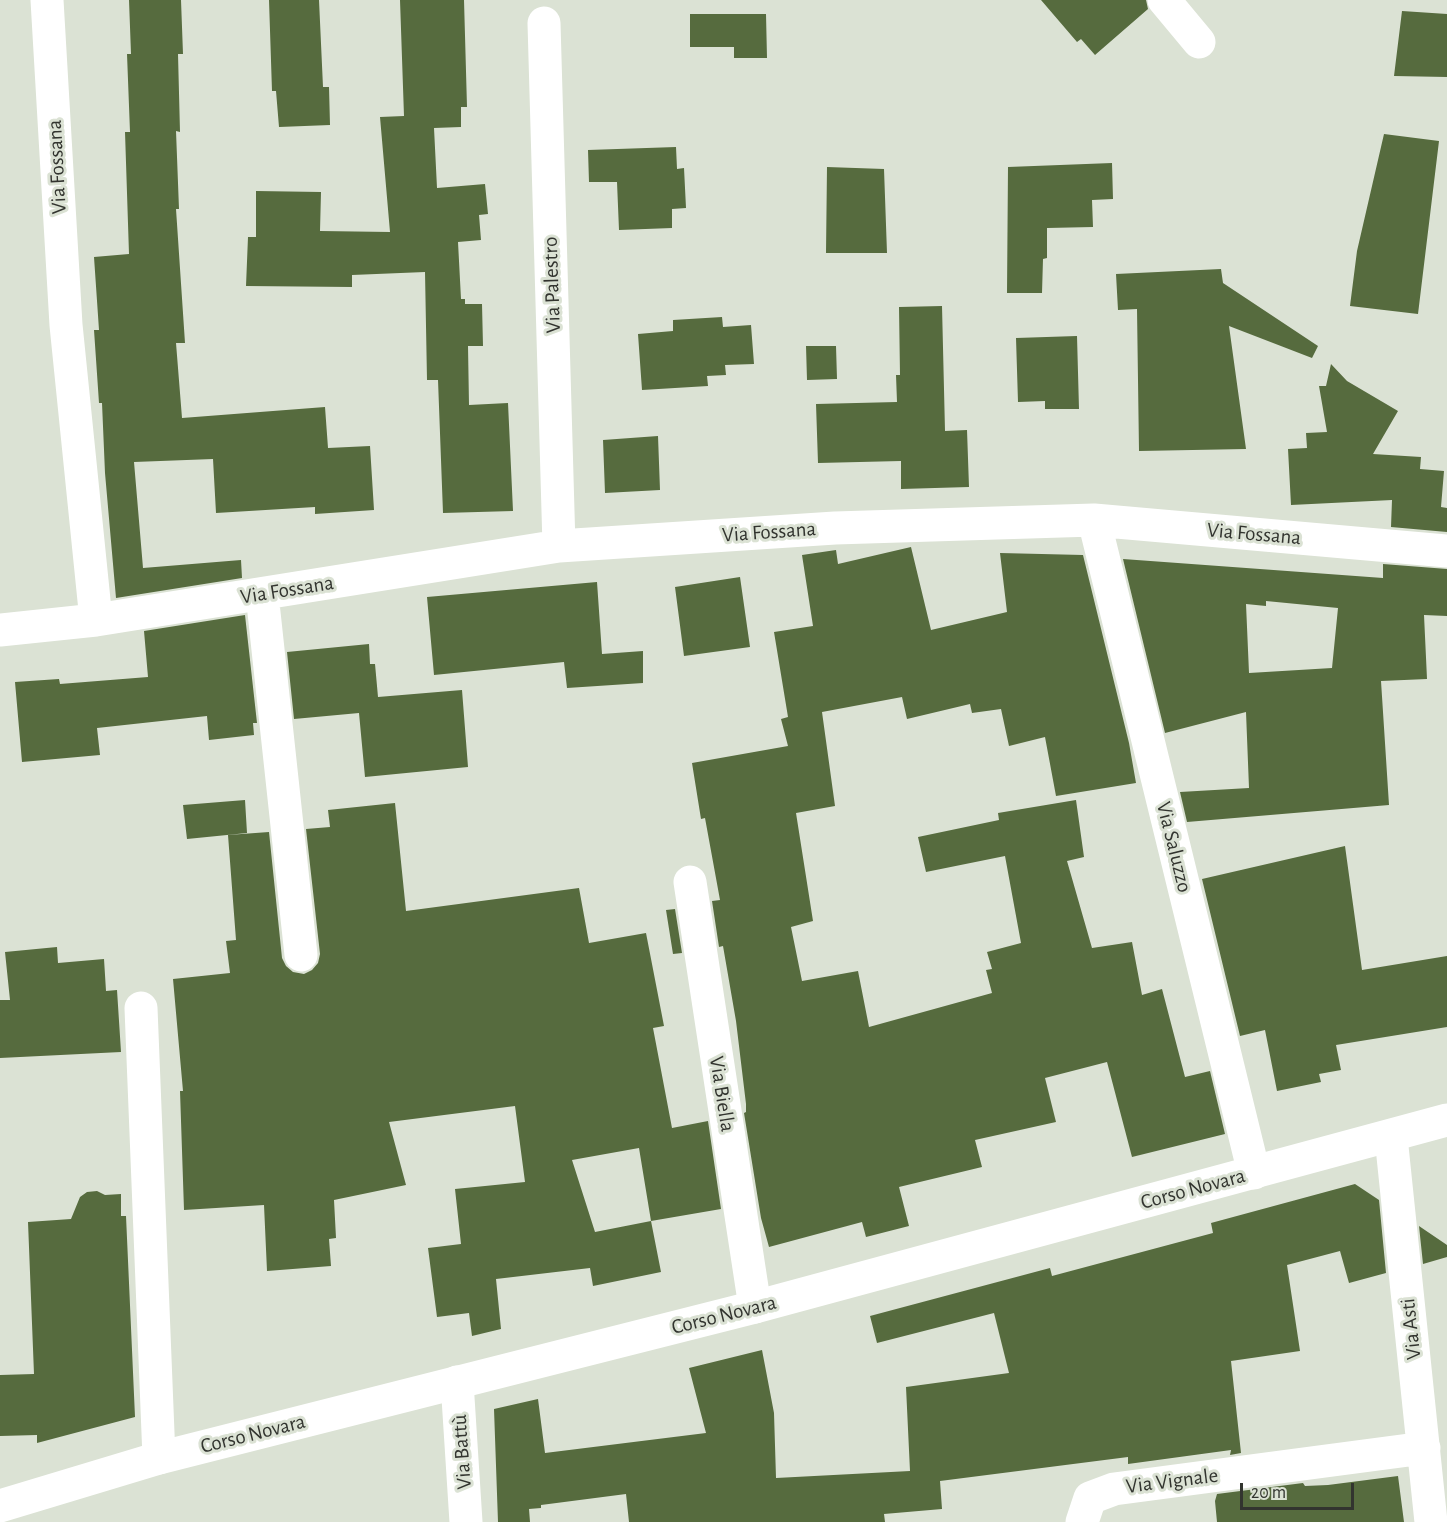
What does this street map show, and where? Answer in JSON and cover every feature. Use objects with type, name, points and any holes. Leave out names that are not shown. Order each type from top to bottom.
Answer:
[{"type":"street","name":"Via Fossana","points":[[47,0],[66,325],[96,621]]},
{"type":"street","points":[[1164,0],[1198,42]]},
{"type":"street","name":"Via Palestro","points":[[544,23],[559,546]]},
{"type":"street","name":"Via Fossana","points":[[0,630],[96,621],[559,546],[835,528],[1094,520],[1447,551]]},
{"type":"street","name":"Via Saluzzo","points":[[1094,520],[1254,1173]]},
{"type":"street","points":[[261,594],[302,955]]},
{"type":"street","name":"Via Biella","points":[[690,882],[755,1307]]},
{"type":"street","points":[[141,1008],[159,1458]]},
{"type":"street","name":"Corso Novara","points":[[0,1506],[159,1458],[755,1307],[1391,1137],[1447,1120]]},
{"type":"street","name":"Via Asti","points":[[1391,1137],[1431,1522]]},
{"type":"street","name":"Via Battù","points":[[457,1382],[466,1522]]},
{"type":"street","name":"Via Vignale","points":[[1082,1522],[1090,1498],[1114,1489],[1424,1448]]},
{"type":"building","points":[[129,0],[181,0],[183,54],[178,54],[180,132],[176,131],[179,209],[176,209],[185,343],[176,343],[182,418],[325,407],[328,448],[370,446],[374,510],[315,514],[315,507],[216,513],[213,459],[134,462],[143,568],[241,560],[242,578],[116,598],[105,473],[102,403],[99,403],[94,330],[99,330],[94,257],[129,254],[125,132],[130,132],[127,54],[131,54]]},
{"type":"building","points":[[269,0],[319,0],[323,87],[329,87],[330,125],[279,127],[276,91],[272,91]]},
{"type":"building","points":[[400,0],[464,0],[467,107],[461,107],[461,127],[434,128],[437,188],[485,184],[488,214],[479,215],[481,240],[458,242],[461,299],[465,299],[465,304],[482,304],[483,346],[468,346],[469,405],[508,403],[513,511],[443,513],[438,380],[427,380],[425,272],[352,275],[352,287],[246,286],[248,237],[256,237],[256,191],[321,192],[320,231],[390,232],[380,117],[404,116]]},
{"type":"building","points":[[1041,0],[1146,0],[1148,9],[1095,55],[1081,39],[1077,42]]},
{"type":"building","points":[[1402,11],[1447,14],[1447,77],[1394,76]]},
{"type":"building","points":[[690,14],[766,14],[767,58],[734,58],[734,47],[690,47]]},
{"type":"building","points":[[1384,134],[1439,141],[1418,314],[1350,306],[1357,251]]},
{"type":"building","points":[[676,147],[677,169],[684,168],[686,208],[672,209],[672,228],[619,230],[617,182],[589,182],[588,150]]},
{"type":"building","points":[[1112,163],[1113,199],[1092,200],[1093,227],[1047,228],[1047,258],[1043,259],[1042,293],[1007,293],[1008,167]]},
{"type":"building","points":[[827,167],[884,169],[887,253],[826,253]]},
{"type":"building","points":[[1221,269],[1223,283],[1318,346],[1312,358],[1229,326],[1246,449],[1139,451],[1137,309],[1118,310],[1116,274]]},
{"type":"building","points":[[942,306],[945,431],[967,430],[969,487],[901,489],[901,461],[818,463],[816,404],[897,402],[896,375],[900,375],[899,307]]},
{"type":"building","points":[[722,317],[723,327],[751,325],[754,364],[725,365],[726,375],[707,376],[708,386],[642,390],[638,334],[673,331],[673,320]]},
{"type":"building","points":[[1077,336],[1079,409],[1045,409],[1045,401],[1018,402],[1016,338]]},
{"type":"building","points":[[806,346],[836,346],[837,379],[807,380]]},
{"type":"building","points":[[1331,364],[1347,381],[1398,411],[1373,454],[1421,457],[1420,469],[1444,471],[1441,507],[1447,508],[1447,532],[1391,527],[1392,500],[1291,505],[1288,449],[1307,448],[1306,433],[1327,432],[1319,386],[1326,386]]},
{"type":"building","points":[[658,436],[660,490],[605,493],[603,440]]},
{"type":"building","points":[[911,547],[931,630],[1007,612],[1000,553],[1083,555],[1129,743],[1136,783],[1056,796],[1045,737],[1009,746],[1001,709],[972,713],[970,704],[907,719],[902,697],[822,712],[835,806],[796,813],[813,921],[791,927],[802,981],[858,971],[869,1027],[992,993],[986,970],[992,969],[987,952],[1021,943],[1005,856],[926,872],[918,837],[999,820],[998,813],[1076,800],[1084,857],[1067,861],[1092,948],[1132,942],[1142,995],[1162,989],[1185,1077],[1210,1071],[1225,1134],[1132,1157],[1107,1062],[1045,1078],[1056,1122],[975,1140],[982,1167],[899,1187],[909,1226],[866,1237],[862,1222],[769,1247],[761,1218],[744,1113],[746,1104],[736,1021],[723,946],[719,947],[712,901],[720,900],[705,818],[701,819],[692,763],[788,746],[781,719],[788,717],[774,632],[813,626],[802,555],[836,550],[838,564]]},
{"type":"building","points":[[1123,559],[1383,578],[1383,564],[1447,569],[1447,616],[1424,615],[1427,679],[1381,681],[1389,805],[1187,822],[1180,792],[1249,788],[1246,712],[1165,733]],"holes":[[[1266,601],[1338,608],[1332,668],[1249,673],[1246,604],[1266,606]]]},
{"type":"building","points":[[740,577],[750,647],[684,656],[675,587]]},
{"type":"building","points":[[597,582],[602,654],[643,651],[643,683],[567,688],[564,662],[434,675],[427,597]]},
{"type":"building","points":[[245,615],[257,723],[253,723],[254,735],[209,740],[207,716],[97,728],[100,755],[22,762],[15,682],[59,679],[60,684],[148,677],[144,631]]},
{"type":"building","points":[[369,644],[370,664],[375,664],[378,697],[462,690],[468,767],[365,777],[359,713],[294,719],[287,652]]},
{"type":"building","points":[[245,800],[247,833],[187,839],[183,805]]},
{"type":"building","points":[[395,803],[406,911],[579,888],[589,943],[646,933],[664,1026],[653,1028],[672,1128],[708,1121],[721,1209],[651,1221],[661,1272],[593,1286],[590,1268],[496,1279],[501,1329],[472,1336],[469,1313],[437,1317],[428,1248],[461,1244],[455,1189],[525,1182],[515,1106],[389,1122],[406,1185],[334,1200],[336,1238],[329,1239],[331,1266],[267,1271],[264,1205],[184,1210],[180,1091],[183,1091],[173,979],[230,973],[226,941],[236,940],[228,835],[269,832],[282,958],[293,972],[304,974],[312,970],[318,963],[320,954],[306,829],[330,827],[328,810]],"holes":[[[639,1148],[651,1221],[595,1232],[572,1160]]]},
{"type":"building","points":[[1345,846],[1362,970],[1447,956],[1447,1027],[1336,1045],[1341,1070],[1319,1074],[1321,1082],[1277,1091],[1265,1030],[1240,1036],[1202,879]]},
{"type":"building","points":[[675,909],[682,953],[673,954],[666,910]]},
{"type":"building","points":[[57,947],[58,963],[104,959],[106,991],[117,990],[121,1052],[0,1058],[0,1000],[10,1000],[5,952]]},
{"type":"building","points":[[1355,1184],[1379,1200],[1386,1273],[1349,1283],[1340,1251],[1287,1265],[1300,1351],[1231,1361],[1241,1453],[1230,1455],[1231,1450],[1128,1464],[1128,1457],[940,1481],[942,1509],[884,1514],[885,1522],[629,1522],[626,1494],[541,1505],[541,1508],[529,1509],[530,1522],[498,1522],[494,1409],[538,1399],[545,1453],[706,1433],[689,1368],[762,1350],[774,1413],[776,1478],[910,1471],[906,1387],[1009,1373],[994,1313],[877,1343],[870,1316],[1050,1268],[1052,1276],[1213,1233],[1211,1223]]},
{"type":"building","points":[[97,1191],[105,1195],[121,1194],[121,1216],[126,1216],[135,1417],[37,1443],[37,1435],[0,1436],[0,1375],[34,1374],[28,1222],[71,1219],[80,1197],[87,1192]]},
{"type":"building","points":[[1419,1226],[1447,1245],[1447,1257],[1423,1264]]},
{"type":"building","points":[[1398,1476],[1404,1522],[1217,1522],[1215,1501],[1217,1494],[1303,1483],[1305,1486],[1328,1485]]}]
